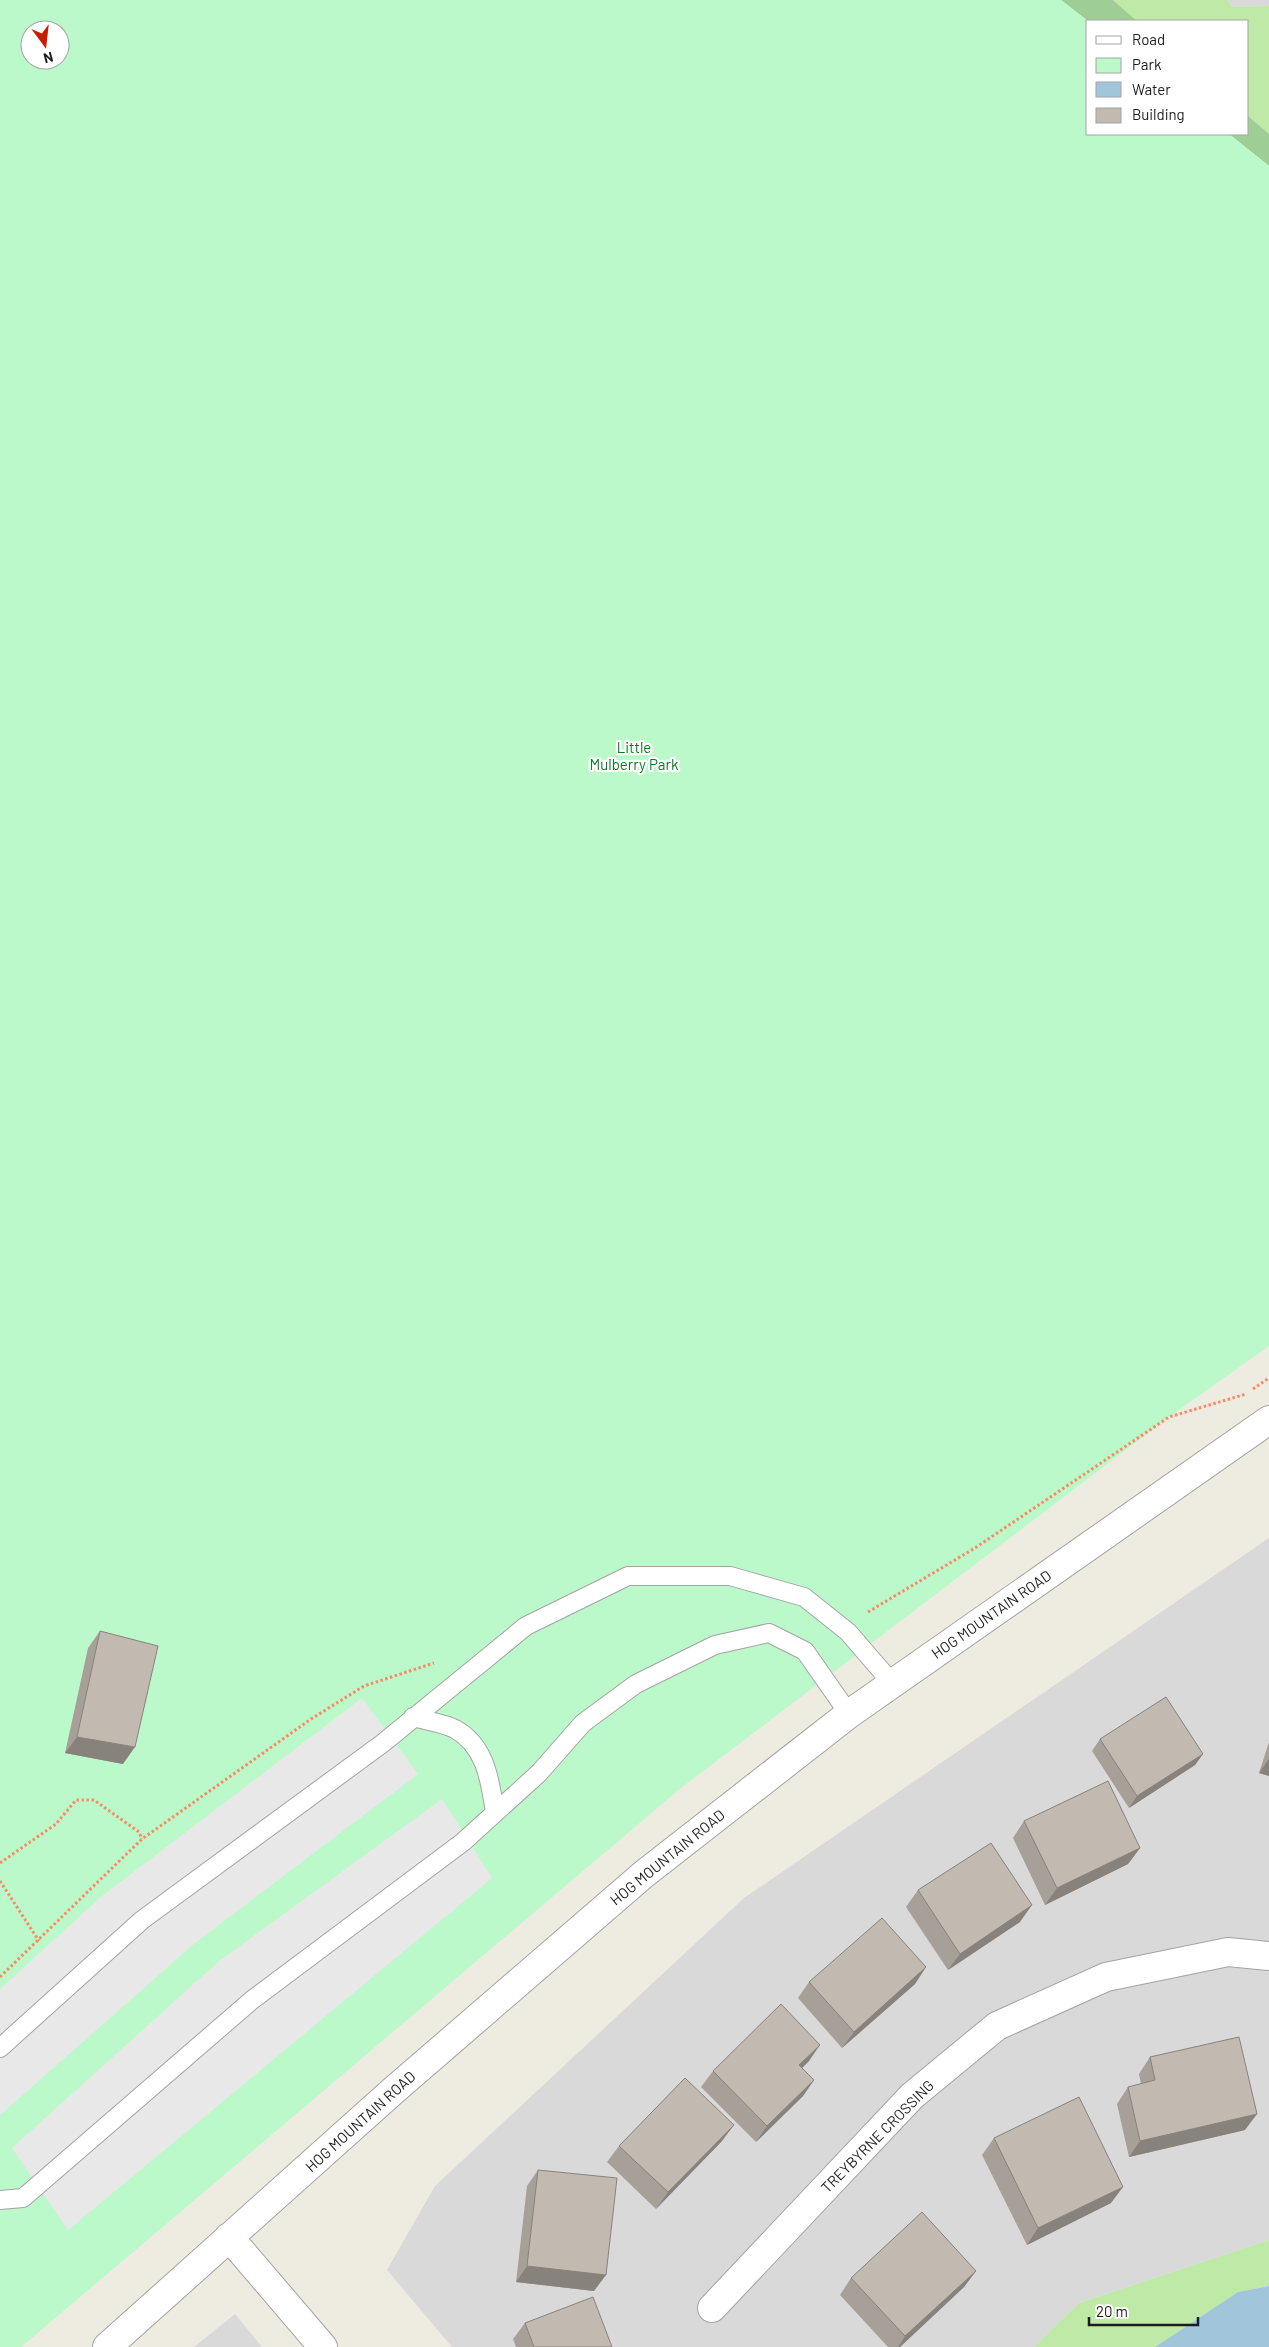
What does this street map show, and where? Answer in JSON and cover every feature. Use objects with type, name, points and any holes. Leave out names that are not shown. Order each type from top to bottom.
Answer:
[{"type":"street","name":"HOG MOUNTAIN ROAD","points":[[106,2347],[394,2090],[644,1874],[849,1714],[1269,1420]]},
{"type":"street","name":"TREYBYRNE CROSSING","points":[[712,2308],[912,2096],[997,2026],[1106,1977],[1228,1952],[1269,1956]]},
{"type":"street","points":[[229,2237],[322,2347]]},
{"type":"lane","points":[[0,2048],[142,1920],[375,1748],[526,1626],[628,1576],[730,1576],[804,1597],[848,1632],[892,1683]]},
{"type":"lane","points":[[0,2200],[23,2198],[252,2000],[463,1842],[539,1773],[583,1723],[636,1684],[715,1645],[769,1633],[805,1651],[849,1714]]},
{"type":"lane","points":[[413,1717],[454,1729],[477,1748],[489,1772],[495,1812]]},
{"type":"path","points":[[861,1608],[868,1612],[975,1548],[1169,1418],[1245,1394],[1269,1378]]},
{"type":"path","points":[[0,1977],[142,1839],[311,1719],[364,1686],[444,1660]]},
{"type":"path","points":[[0,1863],[56,1824],[76,1800],[94,1800],[138,1832],[142,1839]]},
{"type":"path","points":[[0,1881],[39,1941]]},
{"type":"shaded area","points":[[1227,0],[1269,0],[1269,6],[1232,7]]},
{"type":"shaded area","points":[[1269,1538],[1269,2240],[1079,2303],[1034,2347],[452,2347],[387,2270],[435,2186],[744,1898]]},
{"type":"shaded area","points":[[362,1698],[418,1774],[195,1943],[0,2115],[0,1989],[102,1896]]},
{"type":"shaded area","points":[[442,1799],[492,1878],[68,2230],[12,2148],[218,1962]]},
{"type":"shaded area","points":[[235,2314],[262,2347],[194,2347]]},
{"type":"green space","name":"Little Mulberry Park","points":[[0,0],[1061,0],[1087,20],[1086,135],[1230,135],[1269,166],[1269,1346],[1169,1417],[681,1788],[21,2347],[0,2347]]},
{"type":"green space","points":[[1061,0],[1113,0],[1136,20],[1087,20]]},
{"type":"green space","points":[[1113,0],[1227,0],[1232,7],[1269,6],[1269,134],[1249,117],[1249,20],[1136,20]]},
{"type":"green space","points":[[1249,117],[1269,134],[1269,166],[1230,135],[1249,135]]},
{"type":"green space","points":[[1269,2240],[1269,2286],[1238,2292],[1155,2347],[1034,2347],[1079,2303]]},
{"type":"water","points":[[1269,2286],[1269,2347],[1155,2347],[1238,2292]]},
{"type":"building","points":[[100,1631],[158,1646],[135,1747],[77,1737]]},
{"type":"building","points":[[1166,1697],[1203,1754],[1137,1796],[1100,1739]]},
{"type":"building","points":[[1108,1781],[1140,1848],[1057,1888],[1024,1821]]},
{"type":"building","points":[[991,1843],[1032,1905],[960,1954],[918,1890]]},
{"type":"building","points":[[882,1918],[926,1967],[854,2032],[809,1982]]},
{"type":"building","points":[[781,2004],[820,2045],[799,2065],[814,2080],[767,2126],[713,2071]]},
{"type":"building","points":[[1239,2037],[1257,2114],[1140,2141],[1128,2087],[1155,2080],[1150,2057]]},
{"type":"building","points":[[685,2078],[734,2125],[668,2192],[619,2146]]},
{"type":"building","points":[[1079,2097],[1123,2187],[1038,2228],[994,2138]]},
{"type":"building","points":[[538,2170],[617,2178],[606,2275],[527,2266]]},
{"type":"building","points":[[922,2212],[976,2271],[905,2336],[851,2278]]},
{"type":"building","points":[[593,2297],[612,2347],[534,2347],[525,2323]]}]
